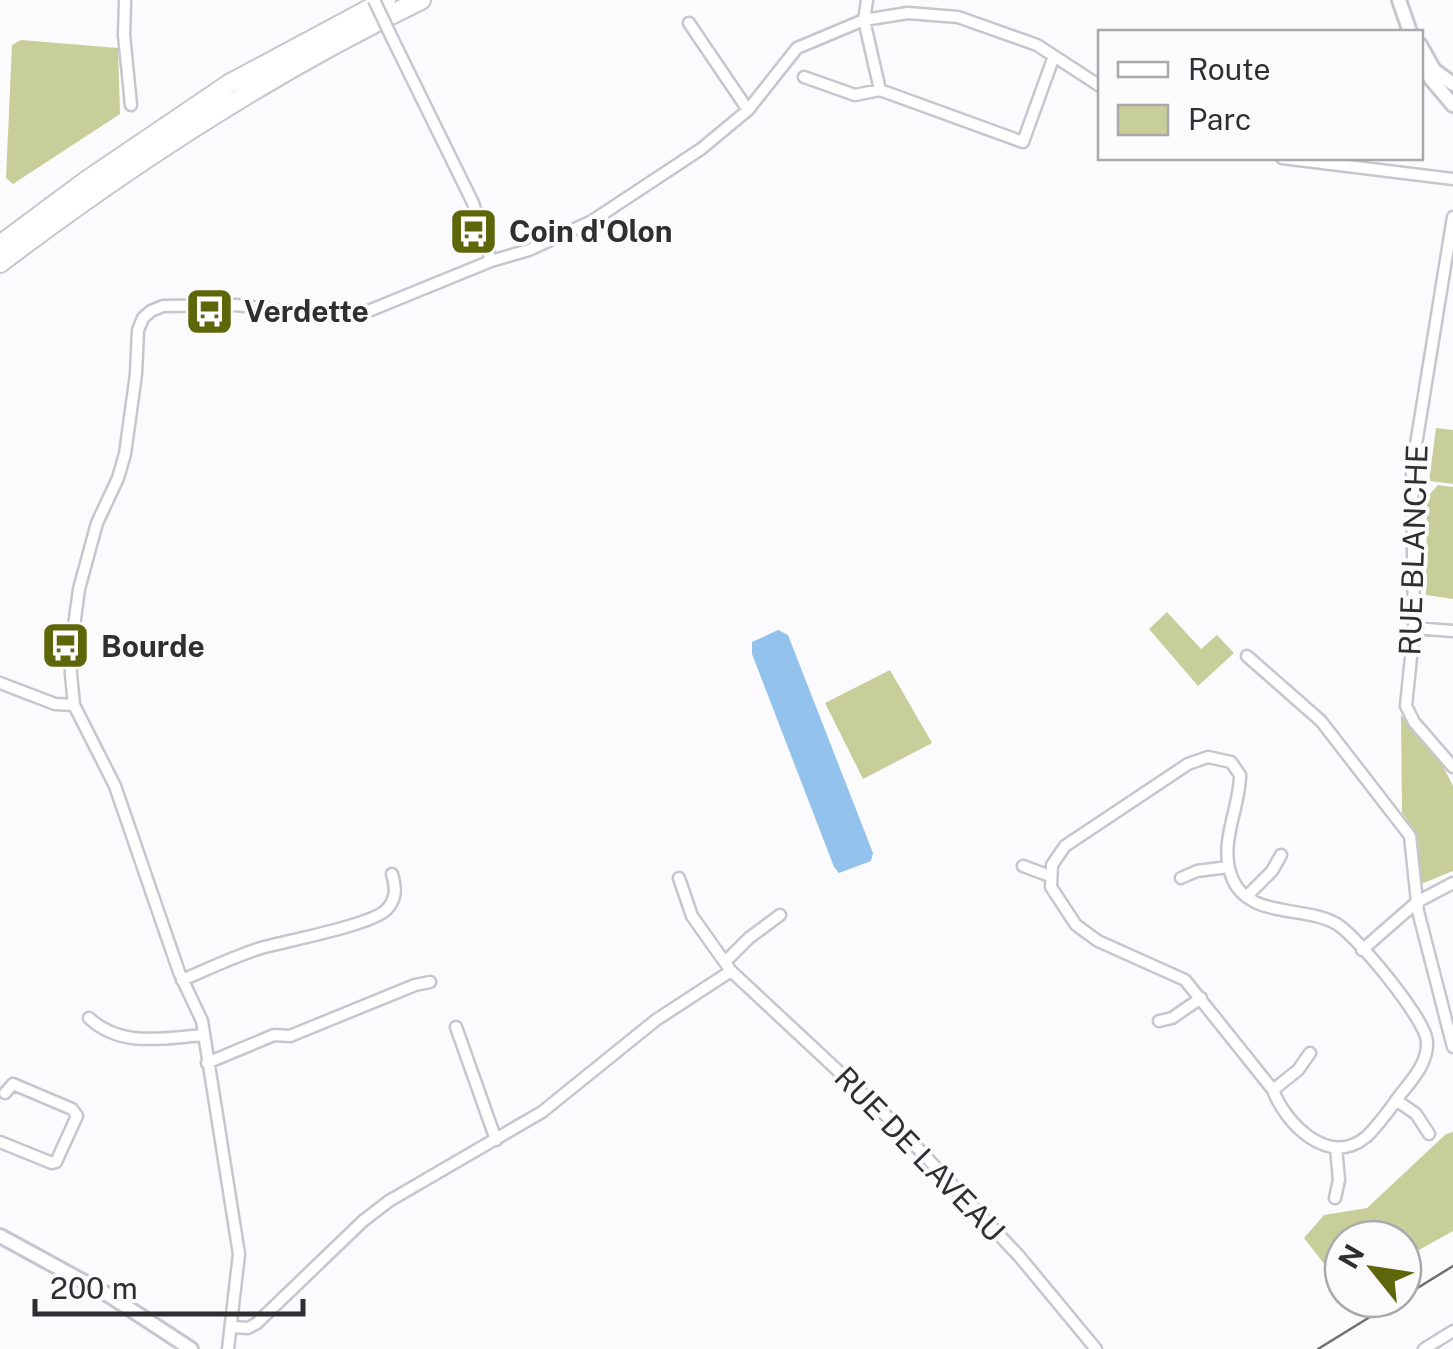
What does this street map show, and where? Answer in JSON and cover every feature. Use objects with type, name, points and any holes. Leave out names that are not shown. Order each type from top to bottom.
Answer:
[{"type":"highway","points":[[0,244],[229,84],[386,0]]},
{"type":"highway","points":[[0,263],[79,202],[178,135],[282,72],[421,0]]},
{"type":"street","points":[[125,0],[130,106]]},
{"type":"street","points":[[374,0],[467,190],[492,261]]},
{"type":"street","points":[[867,0],[864,20],[880,90]]},
{"type":"street","points":[[1402,0],[1412,30]]},
{"type":"street","points":[[228,1349],[238,1283],[236,1227],[202,1021],[182,980],[114,786],[74,705],[74,614],[97,524],[125,454],[138,330],[143,318],[163,306],[236,305],[322,316],[361,314],[528,250],[592,222],[700,149],[748,110],[797,48],[864,20],[908,13],[958,17],[1018,37],[1098,85]]},
{"type":"street","points":[[689,23],[748,110]]},
{"type":"street","points":[[804,77],[855,95],[880,90],[1023,142],[1054,56]]},
{"type":"street","points":[[1424,61],[1453,84]]},
{"type":"street","points":[[1424,61],[1453,105]]},
{"type":"street","points":[[1314,160],[1453,179]]},
{"type":"street","name":"RUE BLANCHE","points":[[1453,216],[1414,455],[1414,628],[1406,706],[1414,722],[1453,767]]},
{"type":"street","points":[[1414,628],[1453,632]]},
{"type":"street","points":[[1247,656],[1322,722],[1410,836],[1417,902],[1453,1047]]},
{"type":"street","points":[[0,683],[55,704],[74,705]]},
{"type":"street","points":[[1208,757],[1231,762],[1240,774],[1227,850],[1235,885],[1247,896],[1271,908],[1318,916],[1338,924],[1418,1018],[1428,1039],[1426,1058],[1366,1136],[1336,1148],[1294,1125],[1280,1110],[1273,1090],[1201,998],[1175,973],[1084,933],[1054,896],[1050,876],[1054,860],[1064,846],[1188,764],[1208,757]]},
{"type":"street","points":[[1247,896],[1281,856]]},
{"type":"street","points":[[1023,866],[1050,876]]},
{"type":"street","points":[[1181,878],[1197,871],[1228,867]]},
{"type":"street","points":[[182,980],[261,948],[305,939],[379,915],[390,906],[396,890],[392,874]]},
{"type":"street","name":"RUE DE LAVEAU","points":[[679,878],[698,925],[728,966],[894,1123],[1019,1256],[1096,1349]]},
{"type":"street","points":[[1362,950],[1417,902],[1453,883]]},
{"type":"street","points":[[233,1327],[248,1328],[257,1323],[363,1220],[389,1201],[556,1103],[728,966],[749,938],[780,915]]},
{"type":"street","points":[[208,1063],[274,1034],[290,1036],[430,982]]},
{"type":"street","points":[[1158,1021],[1172,1018],[1201,998]]},
{"type":"street","points":[[90,1018],[102,1030],[133,1040],[204,1035]]},
{"type":"street","points":[[456,1028],[496,1140]]},
{"type":"street","points":[[1273,1090],[1298,1070],[1310,1053]]},
{"type":"street","points":[[0,1142],[56,1162],[77,1116],[72,1109],[13,1084],[5,1093]]},
{"type":"street","points":[[1396,1100],[1416,1114],[1429,1134]]},
{"type":"street","points":[[1335,1198],[1339,1180],[1336,1148]]},
{"type":"street","points":[[0,1236],[110,1296],[192,1349]]},
{"type":"street","points":[[1424,1349],[1453,1332]]},
{"type":"green space","points":[[21,40],[118,48],[120,114],[13,184],[6,178],[12,45]]},
{"type":"green space","points":[[1436,428],[1453,430],[1453,484],[1429,481]]},
{"type":"green space","points":[[1438,485],[1453,487],[1453,599],[1426,595],[1427,497]]},
{"type":"green space","points":[[1167,612],[1201,649],[1217,635],[1234,653],[1198,686],[1149,629]]},
{"type":"green space","points":[[890,670],[932,743],[863,779],[825,703]]},
{"type":"green space","points":[[1401,715],[1439,758],[1453,786],[1453,871],[1421,884],[1416,832],[1402,813]]},
{"type":"green space","points":[[1453,1132],[1453,1231],[1423,1248],[1423,1219],[1323,1219],[1323,1262],[1304,1238],[1324,1215],[1367,1208],[1446,1134]]},
{"type":"water","points":[[778,630],[788,635],[873,853],[871,861],[839,873],[752,654],[752,642]]},
{"type":"railway","points":[[1423,1285],[1453,1266]]},
{"type":"railway","points":[[1318,1349],[1367,1319]]},
{"type":"place","name":"Coin d'Olon","points":[[474,231]]},
{"type":"place","name":"Verdette","points":[[209,311]]},
{"type":"place","name":"Bourde","points":[[66,646]]}]
